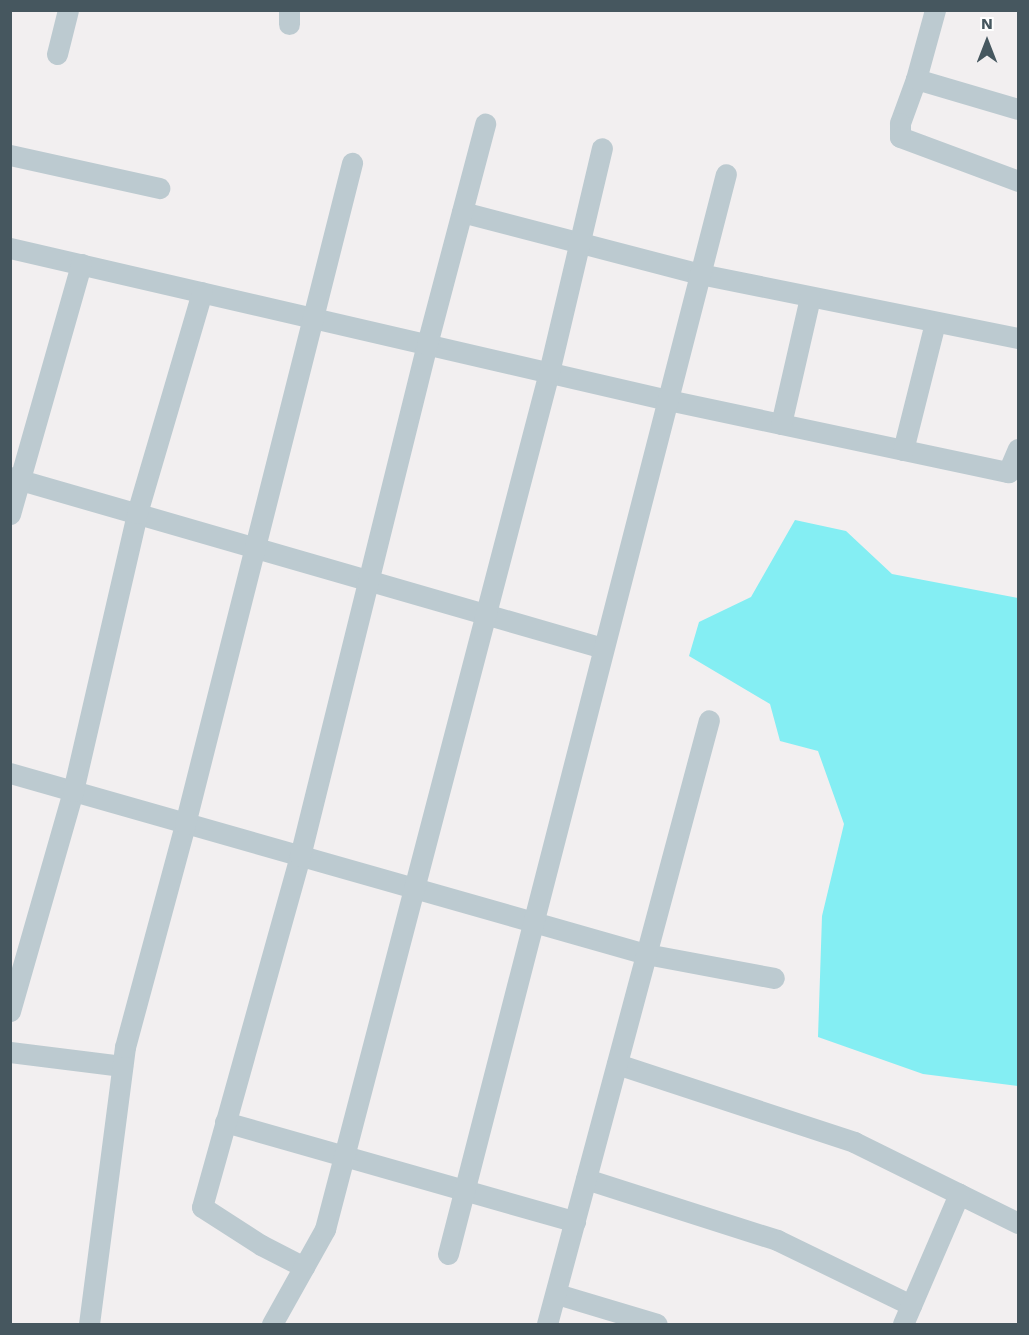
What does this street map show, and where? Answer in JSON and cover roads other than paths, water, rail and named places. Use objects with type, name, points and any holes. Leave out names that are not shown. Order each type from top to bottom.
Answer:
[{"type":"street","points":[[57,54],[68,10]]},
{"type":"street","points":[[935,10],[916,79],[900,123],[900,137],[1018,181]]},
{"type":"street","points":[[916,79],[1018,109]]},
{"type":"street","points":[[304,1267],[261,1245],[201,1207],[300,856],[427,344],[485,124]]},
{"type":"street","points":[[272,1324],[325,1229],[549,372],[602,148]]},
{"type":"street","points":[[10,155],[159,188]]},
{"type":"street","points":[[89,1324],[125,1047],[185,824],[352,164]]},
{"type":"street","points":[[448,1254],[726,174]]},
{"type":"street","points":[[462,212],[700,274],[934,323],[1018,338]]},
{"type":"street","points":[[10,248],[668,400],[1008,472],[1018,449]]},
{"type":"street","points":[[10,514],[15,479],[81,264]]},
{"type":"street","points":[[10,1011],[73,791],[137,513],[202,292]]},
{"type":"street","points":[[781,424],[810,297]]},
{"type":"street","points":[[903,450],[934,323]]},
{"type":"street","points":[[15,479],[603,648]]},
{"type":"street","points":[[547,1324],[557,1294],[709,720]]},
{"type":"street","points":[[10,773],[646,954],[774,978]]},
{"type":"street","points":[[10,1052],[122,1066]]},
{"type":"street","points":[[617,1064],[854,1142],[1018,1223]]},
{"type":"street","points":[[225,1122],[575,1222]]},
{"type":"street","points":[[586,1179],[777,1240],[911,1305]]},
{"type":"street","points":[[903,1324],[959,1194]]},
{"type":"street","points":[[557,1294],[657,1324]]},
{"type":"water","points":[[795,520],[846,531],[892,574],[1018,598],[1018,1086],[923,1074],[818,1037],[822,916],[844,824],[818,751],[780,741],[770,704],[689,656],[699,622],[751,597]]}]
